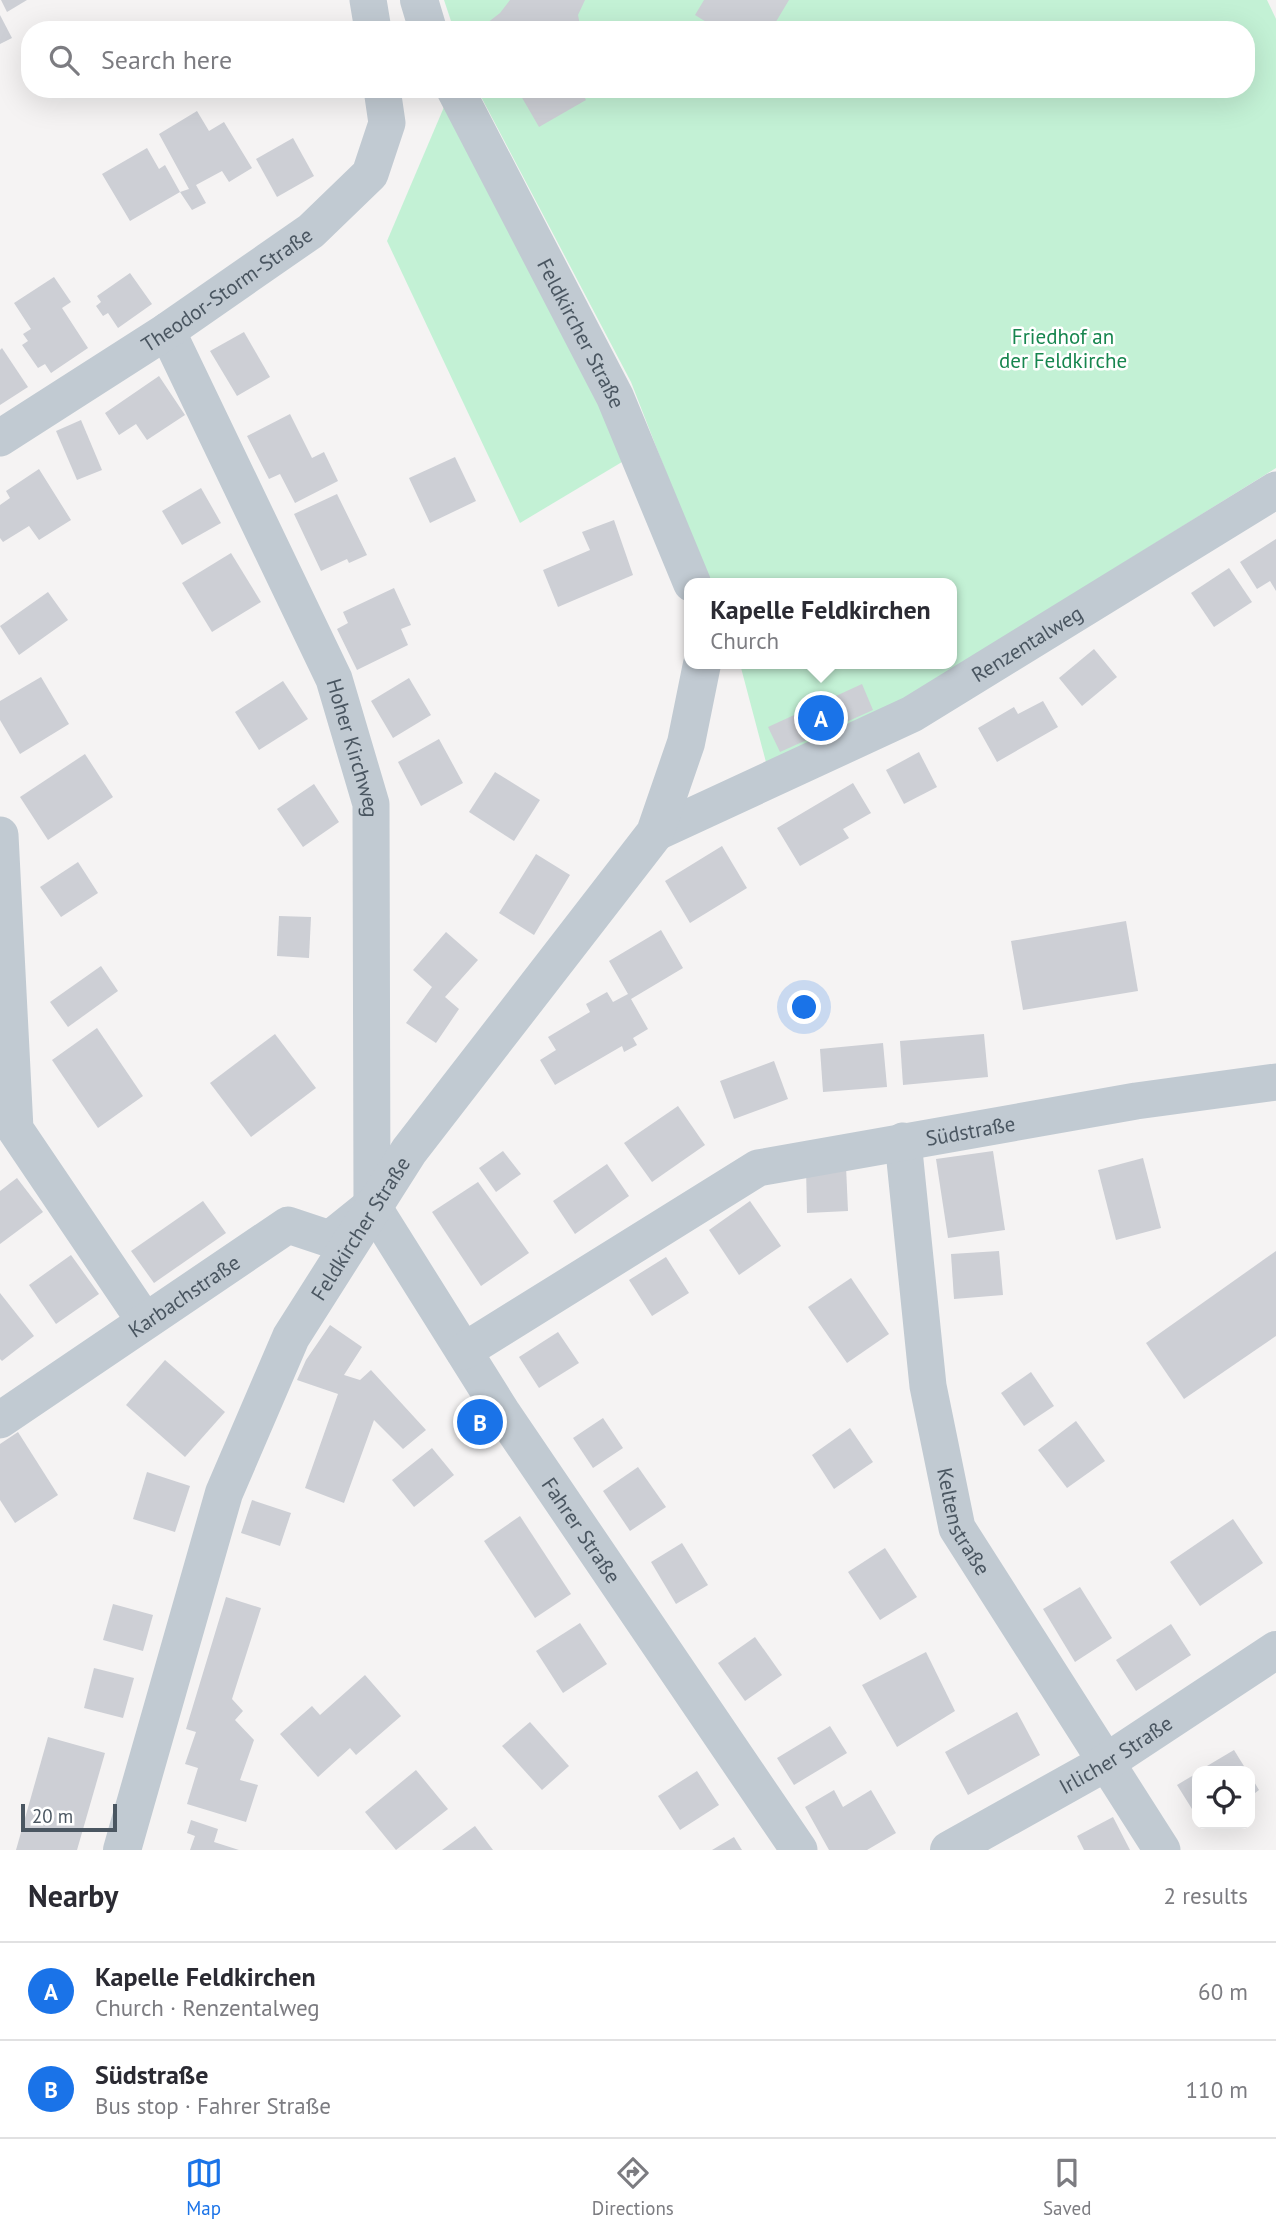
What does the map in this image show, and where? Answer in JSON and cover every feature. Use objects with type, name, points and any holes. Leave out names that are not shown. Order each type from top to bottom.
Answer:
[{"type":"street","points":[[368,0],[372,21]]},
{"type":"street","points":[[419,0],[425,21]]},
{"type":"street","name":"Theodor-Storm-Straße","points":[[0,438],[167,331],[311,231],[370,174],[387,123],[383,98]]},
{"type":"street","name":"Feldkircher Straße","points":[[460,98],[615,397],[690,578]]},
{"type":"street","name":"Hoher Kirchweg","points":[[167,331],[334,679],[370,804],[372,1205]]},
{"type":"street","name":"Renzentalweg","points":[[655,833],[912,714],[1276,490]]},
{"type":"street","name":"Feldkircher Straße","points":[[122,1850],[224,1493],[291,1337],[372,1205],[409,1151],[655,833],[686,743],[701,669]]},
{"type":"street","points":[[0,835],[15,1129],[144,1320]]},
{"type":"street","name":"Südstraße","points":[[464,1351],[758,1168],[1136,1101],[1276,1082]]},
{"type":"street","name":"Keltenstraße","points":[[903,1141],[928,1386],[957,1528],[1162,1850]]},
{"type":"street","name":"Karbachstraße","points":[[0,1420],[288,1225],[330,1239],[372,1205]]},
{"type":"street","name":"Fahrer Straße","points":[[372,1205],[511,1425],[799,1850]]},
{"type":"street","name":"Irlicher Straße","points":[[949,1850],[1105,1763],[1276,1650]]},
{"type":"green space","name":"Friedhof an der Feldkirche","points":[[444,0],[1267,0],[1276,19],[1276,468],[957,666],[957,578],[707,578],[631,382],[482,98],[1255,98],[1255,21],[451,21]]},
{"type":"green space","points":[[444,107],[627,459],[520,523],[387,241]]},
{"type":"green space","name":"Friedhof an der Feldkirche","points":[[741,669],[953,669],[890,708],[767,766]]},
{"type":"building","points":[[1,0],[27,0],[7,12]]},
{"type":"building","points":[[510,0],[585,0],[578,15],[579,21],[490,21]]},
{"type":"building","points":[[704,0],[789,0],[776,21],[705,21],[695,15]]},
{"type":"building","points":[[0,15],[12,38],[0,44]]},
{"type":"building","points":[[522,98],[585,98],[586,100],[539,127]]},
{"type":"building","points":[[197,111],[209,131],[224,122],[252,168],[229,182],[222,171],[196,185],[206,203],[192,210],[180,192],[189,189],[159,134]]},
{"type":"building","points":[[293,138],[314,176],[277,197],[256,159]]},
{"type":"building","points":[[147,148],[159,169],[165,165],[180,192],[130,221],[102,174]]},
{"type":"building","points":[[130,273],[152,304],[118,328],[108,313],[103,316],[96,306],[101,302],[97,296]]},
{"type":"building","points":[[54,277],[71,302],[62,308],[88,348],[51,373],[45,364],[38,368],[22,345],[28,341],[23,334],[31,329],[14,303]]},
{"type":"building","points":[[244,332],[270,377],[237,396],[210,351]]},
{"type":"building","points":[[2,348],[28,387],[0,405],[0,350]]},
{"type":"building","points":[[159,376],[185,415],[147,440],[136,424],[119,435],[105,413]]},
{"type":"building","points":[[290,414],[312,458],[324,452],[338,481],[295,503],[280,474],[269,479],[247,436]]},
{"type":"building","points":[[81,420],[102,470],[77,480],[56,431]]},
{"type":"building","points":[[455,457],[476,501],[430,523],[409,478]]},
{"type":"building","points":[[39,469],[71,520],[39,540],[29,526],[3,542],[0,538],[0,505],[10,498],[6,491]]},
{"type":"building","points":[[201,488],[221,523],[182,545],[162,511]]},
{"type":"building","points":[[337,494],[367,555],[349,563],[347,559],[321,571],[294,514]]},
{"type":"building","points":[[614,520],[633,575],[558,607],[543,570],[590,550],[582,532]]},
{"type":"building","points":[[1276,539],[1276,591],[1270,581],[1257,589],[1240,562]]},
{"type":"building","points":[[231,553],[261,602],[212,632],[182,583]]},
{"type":"building","points":[[1229,568],[1252,602],[1214,627],[1191,593]]},
{"type":"building","points":[[394,588],[411,625],[401,629],[408,645],[357,670],[337,629],[348,623],[343,612]]},
{"type":"building","points":[[48,592],[68,620],[19,655],[0,626]]},
{"type":"building","points":[[1094,649],[1117,677],[1082,706],[1059,678]]},
{"type":"building","points":[[41,677],[69,724],[20,754],[0,720],[0,701]]},
{"type":"building","points":[[409,678],[431,715],[393,738],[371,701]]},
{"type":"building","points":[[283,681],[308,719],[259,750],[235,712]]},
{"type":"building","points":[[862,684],[873,710],[780,752],[768,727]]},
{"type":"building","points":[[1043,701],[1058,727],[997,762],[978,728],[1014,707],[1018,714]]},
{"type":"building","points":[[439,739],[463,783],[421,806],[398,762]]},
{"type":"building","points":[[919,752],[937,787],[904,804],[886,770]]},
{"type":"building","points":[[85,754],[113,797],[48,840],[20,797]]},
{"type":"building","points":[[495,772],[540,800],[514,841],[469,812]]},
{"type":"building","points":[[853,783],[871,813],[843,829],[849,838],[800,866],[777,828]]},
{"type":"building","points":[[314,784],[339,822],[303,847],[277,809]]},
{"type":"building","points":[[722,846],[747,888],[690,923],[665,881]]},
{"type":"building","points":[[536,854],[570,875],[534,935],[499,913]]},
{"type":"building","points":[[78,862],[98,893],[61,917],[40,887]]},
{"type":"building","points":[[279,916],[311,917],[309,958],[277,956]]},
{"type":"building","points":[[1126,921],[1138,991],[1023,1010],[1011,941]]},
{"type":"building","points":[[661,930],[683,968],[631,999],[648,1029],[633,1038],[637,1045],[624,1052],[622,1046],[555,1085],[540,1060],[556,1050],[548,1037],[590,1012],[586,1004],[607,992],[613,1002],[628,994],[609,961]]},
{"type":"building","points":[[446,932],[478,960],[445,997],[459,1009],[436,1043],[406,1023],[432,987],[413,970]]},
{"type":"building","points":[[101,966],[118,991],[68,1027],[50,1002]]},
{"type":"building","points":[[97,1028],[143,1096],[98,1128],[52,1060]]},
{"type":"building","points":[[275,1034],[316,1088],[251,1137],[210,1083]]},
{"type":"building","points":[[984,1034],[988,1077],[903,1085],[900,1041]]},
{"type":"building","points":[[883,1043],[887,1087],[823,1092],[820,1049]]},
{"type":"building","points":[[774,1061],[788,1099],[734,1119],[720,1081]]},
{"type":"building","points":[[678,1106],[705,1145],[652,1182],[624,1143]]},
{"type":"building","points":[[503,1151],[521,1174],[496,1192],[479,1168]]},
{"type":"building","points":[[993,1151],[1005,1230],[948,1238],[936,1159]]},
{"type":"building","points":[[1143,1158],[1161,1228],[1116,1240],[1098,1170]]},
{"type":"building","points":[[607,1164],[629,1196],[575,1234],[553,1201]]},
{"type":"building","points":[[846,1166],[848,1211],[807,1213],[806,1168]]},
{"type":"building","points":[[17,1178],[43,1212],[0,1244],[0,1191]]},
{"type":"building","points":[[478,1182],[529,1253],[481,1286],[432,1212]]},
{"type":"building","points":[[203,1201],[226,1233],[154,1283],[131,1251]]},
{"type":"building","points":[[750,1201],[781,1246],[739,1275],[709,1230]]},
{"type":"building","points":[[999,1251],[1003,1295],[954,1299],[951,1254]]},
{"type":"building","points":[[1276,1251],[1276,1336],[1184,1399],[1146,1343]]},
{"type":"building","points":[[71,1255],[99,1294],[56,1324],[29,1285]]},
{"type":"building","points":[[666,1257],[689,1293],[652,1316],[629,1280]]},
{"type":"building","points":[[851,1278],[889,1334],[847,1363],[808,1307]]},
{"type":"building","points":[[0,1293],[34,1336],[2,1361],[0,1359]]},
{"type":"building","points":[[330,1325],[362,1347],[344,1375],[360,1380],[371,1370],[426,1430],[403,1449],[374,1420],[344,1503],[305,1488],[338,1394],[297,1380],[306,1360]]},
{"type":"building","points":[[558,1332],[579,1363],[539,1388],[519,1357]]},
{"type":"building","points":[[165,1360],[225,1412],[185,1457],[126,1405]]},
{"type":"building","points":[[1031,1372],[1054,1406],[1024,1426],[1001,1393]]},
{"type":"building","points":[[603,1418],[623,1448],[593,1468],[573,1438]]},
{"type":"building","points":[[1076,1421],[1105,1461],[1067,1488],[1038,1450]]},
{"type":"building","points":[[850,1428],[873,1462],[834,1489],[812,1455]]},
{"type":"building","points":[[18,1432],[58,1495],[15,1523],[0,1500],[0,1444]]},
{"type":"building","points":[[432,1448],[454,1475],[414,1507],[392,1480]]},
{"type":"building","points":[[638,1467],[666,1507],[630,1531],[603,1491]]},
{"type":"building","points":[[147,1472],[190,1486],[175,1532],[133,1519]]},
{"type":"building","points":[[252,1500],[291,1513],[280,1546],[241,1533]]},
{"type":"building","points":[[520,1516],[571,1594],[535,1618],[484,1541]]},
{"type":"building","points":[[1233,1519],[1263,1563],[1200,1606],[1170,1562]]},
{"type":"building","points":[[682,1543],[708,1585],[676,1604],[651,1562]]},
{"type":"building","points":[[885,1548],[917,1597],[880,1620],[848,1572]]},
{"type":"building","points":[[1080,1587],[1112,1638],[1075,1662],[1043,1609]]},
{"type":"building","points":[[226,1597],[261,1608],[232,1699],[243,1711],[235,1720],[254,1740],[240,1780],[258,1785],[246,1822],[187,1804],[198,1768],[185,1764],[196,1732],[186,1729]]},
{"type":"building","points":[[113,1604],[153,1615],[143,1651],[103,1640]]},
{"type":"building","points":[[580,1623],[607,1664],[563,1693],[536,1651]]},
{"type":"building","points":[[1171,1624],[1191,1655],[1136,1691],[1116,1660]]},
{"type":"building","points":[[755,1637],[782,1675],[745,1701],[718,1663]]},
{"type":"building","points":[[926,1652],[955,1711],[897,1747],[862,1685]]},
{"type":"building","points":[[94,1668],[134,1678],[123,1718],[84,1708]]},
{"type":"building","points":[[365,1675],[401,1716],[356,1755],[350,1748],[318,1777],[280,1734],[312,1706],[320,1715]]},
{"type":"building","points":[[1017,1712],[1040,1755],[968,1795],[945,1752]]},
{"type":"building","points":[[530,1722],[569,1766],[542,1790],[502,1746]]},
{"type":"building","points":[[830,1726],[847,1753],[794,1785],[777,1758]]},
{"type":"building","points":[[48,1737],[105,1753],[77,1850],[16,1850]]},
{"type":"building","points":[[1234,1750],[1244,1766],[1207,1766]]},
{"type":"building","points":[[416,1770],[448,1809],[396,1850],[365,1812]]},
{"type":"building","points":[[697,1771],[719,1805],[680,1830],[658,1796]]},
{"type":"building","points":[[1192,1776],[1192,1809],[1177,1785]]},
{"type":"building","points":[[834,1790],[843,1807],[871,1790],[896,1833],[867,1850],[829,1850],[805,1807]]},
{"type":"building","points":[[1113,1817],[1130,1850],[1084,1850],[1077,1836]]},
{"type":"building","points":[[191,1820],[218,1829],[214,1842],[239,1850],[190,1850],[195,1836],[187,1833]]},
{"type":"building","points":[[475,1826],[493,1850],[442,1850]]},
{"type":"building","points":[[734,1837],[742,1850],[712,1850]]},
{"type":"place","name":"Kapelle Feldkirchen","points":[[821,718]]},
{"type":"place","name":"Südstraße","points":[[480,1422]]}]
